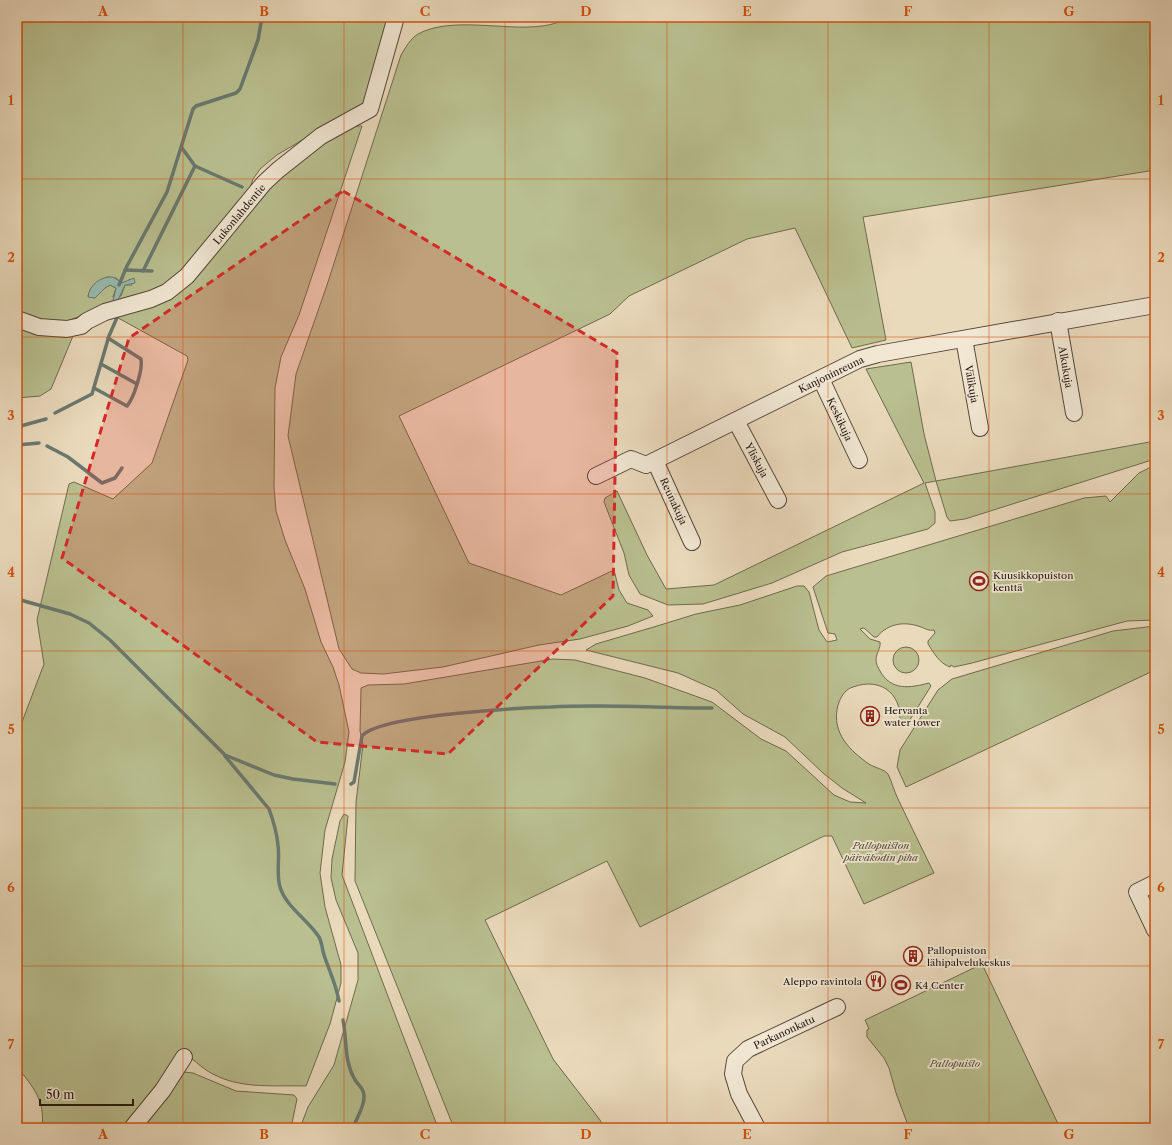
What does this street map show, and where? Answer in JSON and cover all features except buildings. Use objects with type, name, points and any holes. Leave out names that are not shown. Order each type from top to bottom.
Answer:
[{"type":"street","name":"Lukonlahdentie","points":[[17,319],[39,327],[53,329],[81,326],[86,321],[104,312],[151,299],[176,286],[228,228],[264,183],[278,170],[321,136],[370,109],[396,17]]},
{"type":"street","name":"Kanjoninreuna","points":[[596,476],[631,458],[646,465],[860,359],[878,354],[1058,321],[1155,305]]},
{"type":"street","name":"Alkukuja","points":[[1058,321],[1074,413]]},
{"type":"street","name":"Välikuja","points":[[964,339],[980,428]]},
{"type":"street","name":"Keskikuja","points":[[821,379],[859,460]]},
{"type":"street","name":"Yliskuja","points":[[736,421],[778,500]]},
{"type":"street","name":"Reunakuja","points":[[655,461],[692,542]]},
{"type":"street","points":[[1155,883],[1136,892],[1155,930]]},
{"type":"street","name":"Parkanonkatu","points":[[757,1128],[740,1094],[733,1074],[735,1061],[748,1049],[837,1007]]},
{"type":"street","points":[[132,1128],[163,1090],[184,1057]]},
{"type":"highlighted area","points":[[343,191],[617,353],[613,596],[448,754],[317,742],[62,558],[129,338]]},
{"type":"green space","points":[[17,17],[391,17],[367,101],[277,155],[261,168],[253,179],[248,194],[177,279],[156,291],[109,305],[62,323],[42,323],[17,314]],"holes":[[[107,277],[116,278],[122,283],[125,283],[130,279],[132,285],[125,285],[121,296],[113,297],[116,288],[110,285],[95,298],[88,296],[91,288]]]},
{"type":"green space","points":[[571,17],[1155,17],[1155,170],[863,217],[886,340],[852,348],[795,228],[747,239],[629,296],[610,314],[399,416],[469,563],[561,595],[614,570],[619,590],[627,603],[648,610],[653,616],[628,626],[580,639],[539,645],[443,667],[383,674],[361,673],[352,669],[339,649],[288,436],[296,374],[327,285],[401,55],[408,43],[418,34],[431,29],[446,26],[542,26]]},
{"type":"green space","points":[[354,126],[362,126],[299,315],[281,357],[275,388],[274,487],[276,511],[285,540],[305,589],[321,642],[333,667],[339,685],[349,732],[345,762],[325,830],[320,873],[325,907],[341,965],[341,983],[330,1024],[306,1086],[261,1086],[227,1080],[200,1066],[185,1053],[127,1128],[42,1128],[42,1110],[40,1102],[33,1088],[17,1067],[17,726],[22,722],[44,664],[37,620],[69,484],[74,482],[113,499],[152,463],[188,360],[187,356],[111,314],[152,303],[271,183],[303,156],[339,133]]},
{"type":"green space","points":[[17,324],[73,336],[51,389],[40,396],[17,398]]},
{"type":"green space","points":[[911,362],[924,434],[936,481],[925,483],[935,512],[935,523],[928,529],[842,552],[772,583],[703,604],[668,605],[640,594],[629,575],[624,553],[604,502],[605,498],[617,491],[647,555],[666,589],[714,585],[924,483],[866,369]]},
{"type":"green space","points":[[1155,441],[1155,459],[965,519],[950,521],[947,517],[936,481]]},
{"type":"green space","name":"Pallopuiston päiväkodin piha","points":[[1155,465],[1155,620],[1127,621],[954,667],[951,665],[950,667],[943,663],[928,644],[928,641],[935,633],[934,630],[909,624],[897,624],[881,632],[877,637],[874,637],[864,628],[860,629],[870,639],[880,642],[876,663],[884,677],[890,682],[895,685],[908,687],[929,683],[931,686],[906,726],[899,727],[899,707],[895,698],[890,692],[874,684],[864,684],[846,691],[839,702],[836,717],[839,730],[850,748],[867,763],[888,774],[934,873],[864,904],[832,836],[824,836],[640,927],[607,861],[485,920],[553,1059],[600,1120],[604,1128],[454,1128],[355,881],[356,802],[363,745],[360,731],[361,688],[368,685],[404,684],[553,659],[575,660],[645,678],[712,702],[761,739],[786,751],[834,795],[850,802],[866,803],[842,788],[823,773],[785,737],[743,714],[716,690],[678,673],[586,650],[596,644],[696,614],[740,605],[797,586],[804,586],[809,592],[819,630],[827,642],[837,640],[835,634],[828,633],[813,587],[826,576],[1084,498],[1106,496],[1110,502],[1139,473]]},
{"type":"green space","points":[[1155,626],[1155,670],[906,787],[897,767],[900,750],[938,690],[952,679],[1113,631]]},
{"type":"green space","points":[[906,647],[915,651],[919,660],[915,669],[906,673],[897,669],[893,660],[897,651]]},
{"type":"green space","points":[[344,814],[348,816],[342,875],[438,1128],[300,1128],[308,1107],[334,1065],[358,980],[358,953],[336,900],[331,878],[332,859],[340,821]]},
{"type":"green space","name":"Pallopuisto","points":[[982,964],[1060,1128],[909,1128],[896,1093],[889,1068],[884,1058],[867,1037],[867,1030],[869,1029],[865,1020]]},
{"type":"green space","points":[[184,1072],[193,1073],[236,1091],[294,1095],[297,1099],[291,1128],[139,1128]]},
{"type":"water","points":[[113,277],[122,283],[134,278],[135,283],[125,285],[118,300],[113,301],[116,288],[110,285],[95,298],[88,297],[93,285],[96,282],[104,278]]},
{"type":"waterway","points":[[119,285],[127,266],[167,192],[193,109],[196,106],[236,93],[240,89],[258,40],[262,17]]},
{"type":"waterway","points":[[143,271],[195,166],[182,148]]},
{"type":"waterway","points":[[195,166],[242,187]]},
{"type":"waterway","points":[[125,270],[152,271]]},
{"type":"waterway","points":[[55,413],[92,394],[109,336],[119,313]]},
{"type":"waterway","points":[[94,388],[127,406],[132,397],[141,369],[141,359],[108,338]]},
{"type":"waterway","points":[[101,364],[137,384]]},
{"type":"waterway","points":[[17,427],[46,419]]},
{"type":"waterway","points":[[17,445],[39,443]]},
{"type":"waterway","points":[[47,446],[68,457],[102,483],[115,478],[122,468]]},
{"type":"waterway","points":[[17,599],[70,614],[89,623],[110,640],[225,755],[274,775],[335,784]]},
{"type":"waterway","points":[[351,784],[354,782],[362,736],[374,729],[394,723],[421,718],[482,711],[571,706],[712,708]]},
{"type":"waterway","points":[[225,756],[269,809],[275,827],[277,840],[278,876],[280,887],[287,901],[319,937],[339,1001]]},
{"type":"waterway","points":[[343,1020],[346,1050],[351,1071],[364,1093],[362,1108],[353,1128]]},
{"type":"place","name":"Kuusikkopuiston kenttä","points":[[979,581]]},
{"type":"place","name":"Hervanta water tower","points":[[870,716]]},
{"type":"place","name":"Pallopuiston lähipalvelukeskus","points":[[913,956]]},
{"type":"place","name":"Aleppo ravintola","points":[[876,981]]},
{"type":"place","name":"K4 Center","points":[[901,985]]}]
